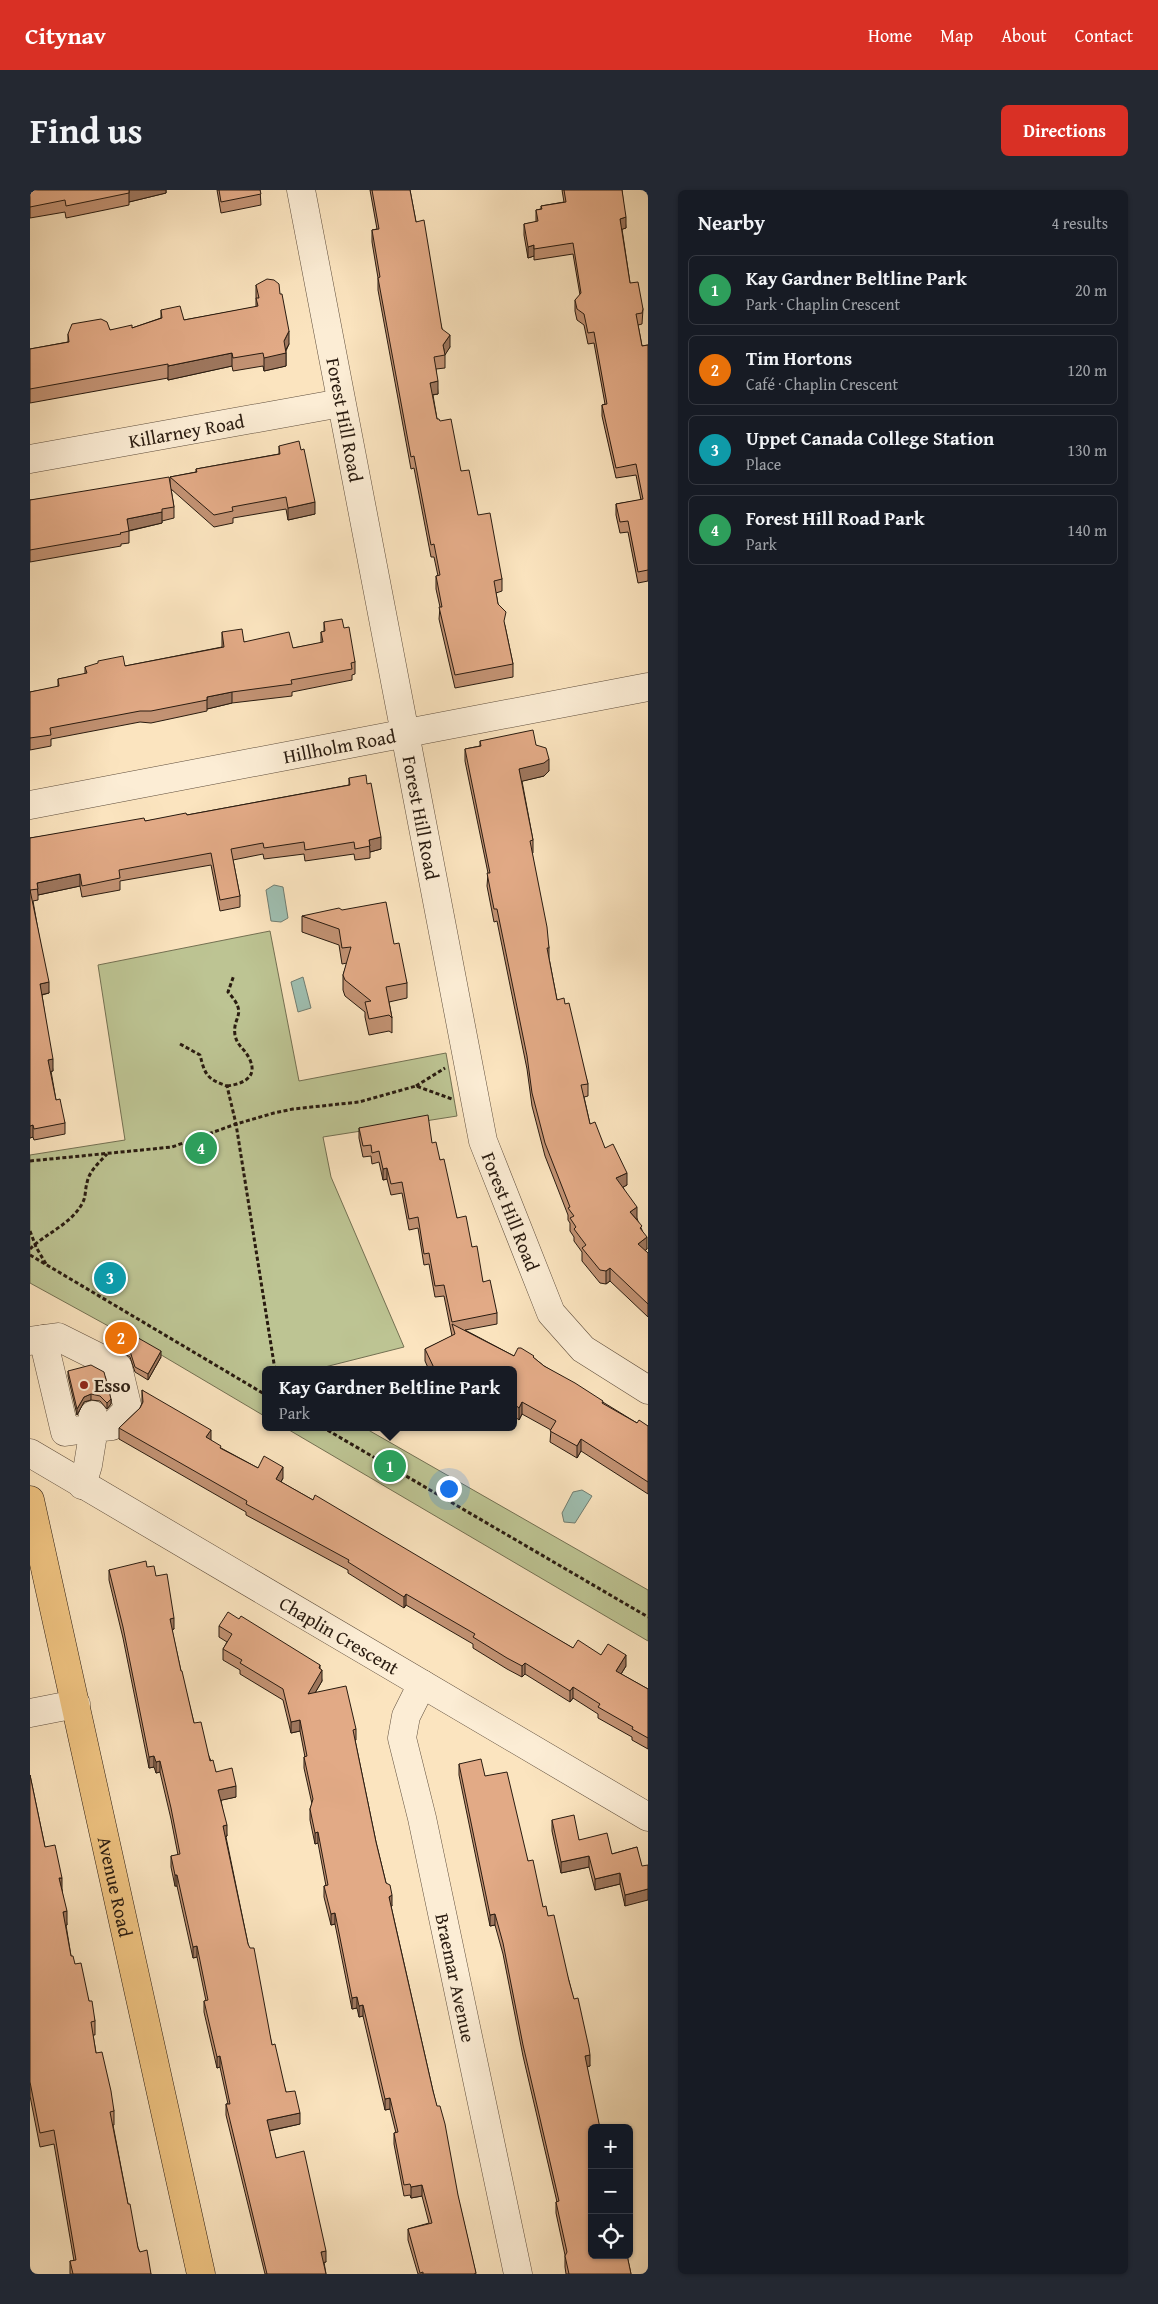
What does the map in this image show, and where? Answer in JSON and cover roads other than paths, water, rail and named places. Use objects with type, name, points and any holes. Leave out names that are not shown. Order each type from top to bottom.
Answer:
[{"type":"main road","name":"Avenue Road","points":[[30,1500],[201,2274]]},
{"type":"street","name":"Forest Hill Road","points":[[301,190],[474,1103],[483,1140],[551,1313],[583,1349],[648,1390]]},
{"type":"street","name":"Killarney Road","points":[[30,459],[341,403]]},
{"type":"street","name":"Hillholm Road","points":[[30,805],[648,687]]},
{"type":"street","points":[[58,1337],[82,1361],[118,1366],[128,1409],[112,1426],[94,1422],[65,1432],[37,1340],[58,1337]]},
{"type":"street","points":[[82,1485],[94,1422]]},
{"type":"street","name":"Chaplin Crescent","points":[[30,1453],[648,1817]]},
{"type":"street","name":"Braemar Avenue","points":[[422,1684],[406,1716],[402,1738],[422,1818],[518,2274]]},
{"type":"street","points":[[30,1713],[76,1704]]},
{"type":"place","name":"Forest Hill Road Park","points":[[201,1148]]},
{"type":"place","name":"Uppet Canada College Station","points":[[110,1278]]},
{"type":"place","name":"Tim Hortons","points":[[121,1338]]},
{"type":"place","name":"Esso","points":[[84,1385]]},
{"type":"place","name":"Kay Gardner Beltline Park","points":[[390,1466]]}]
